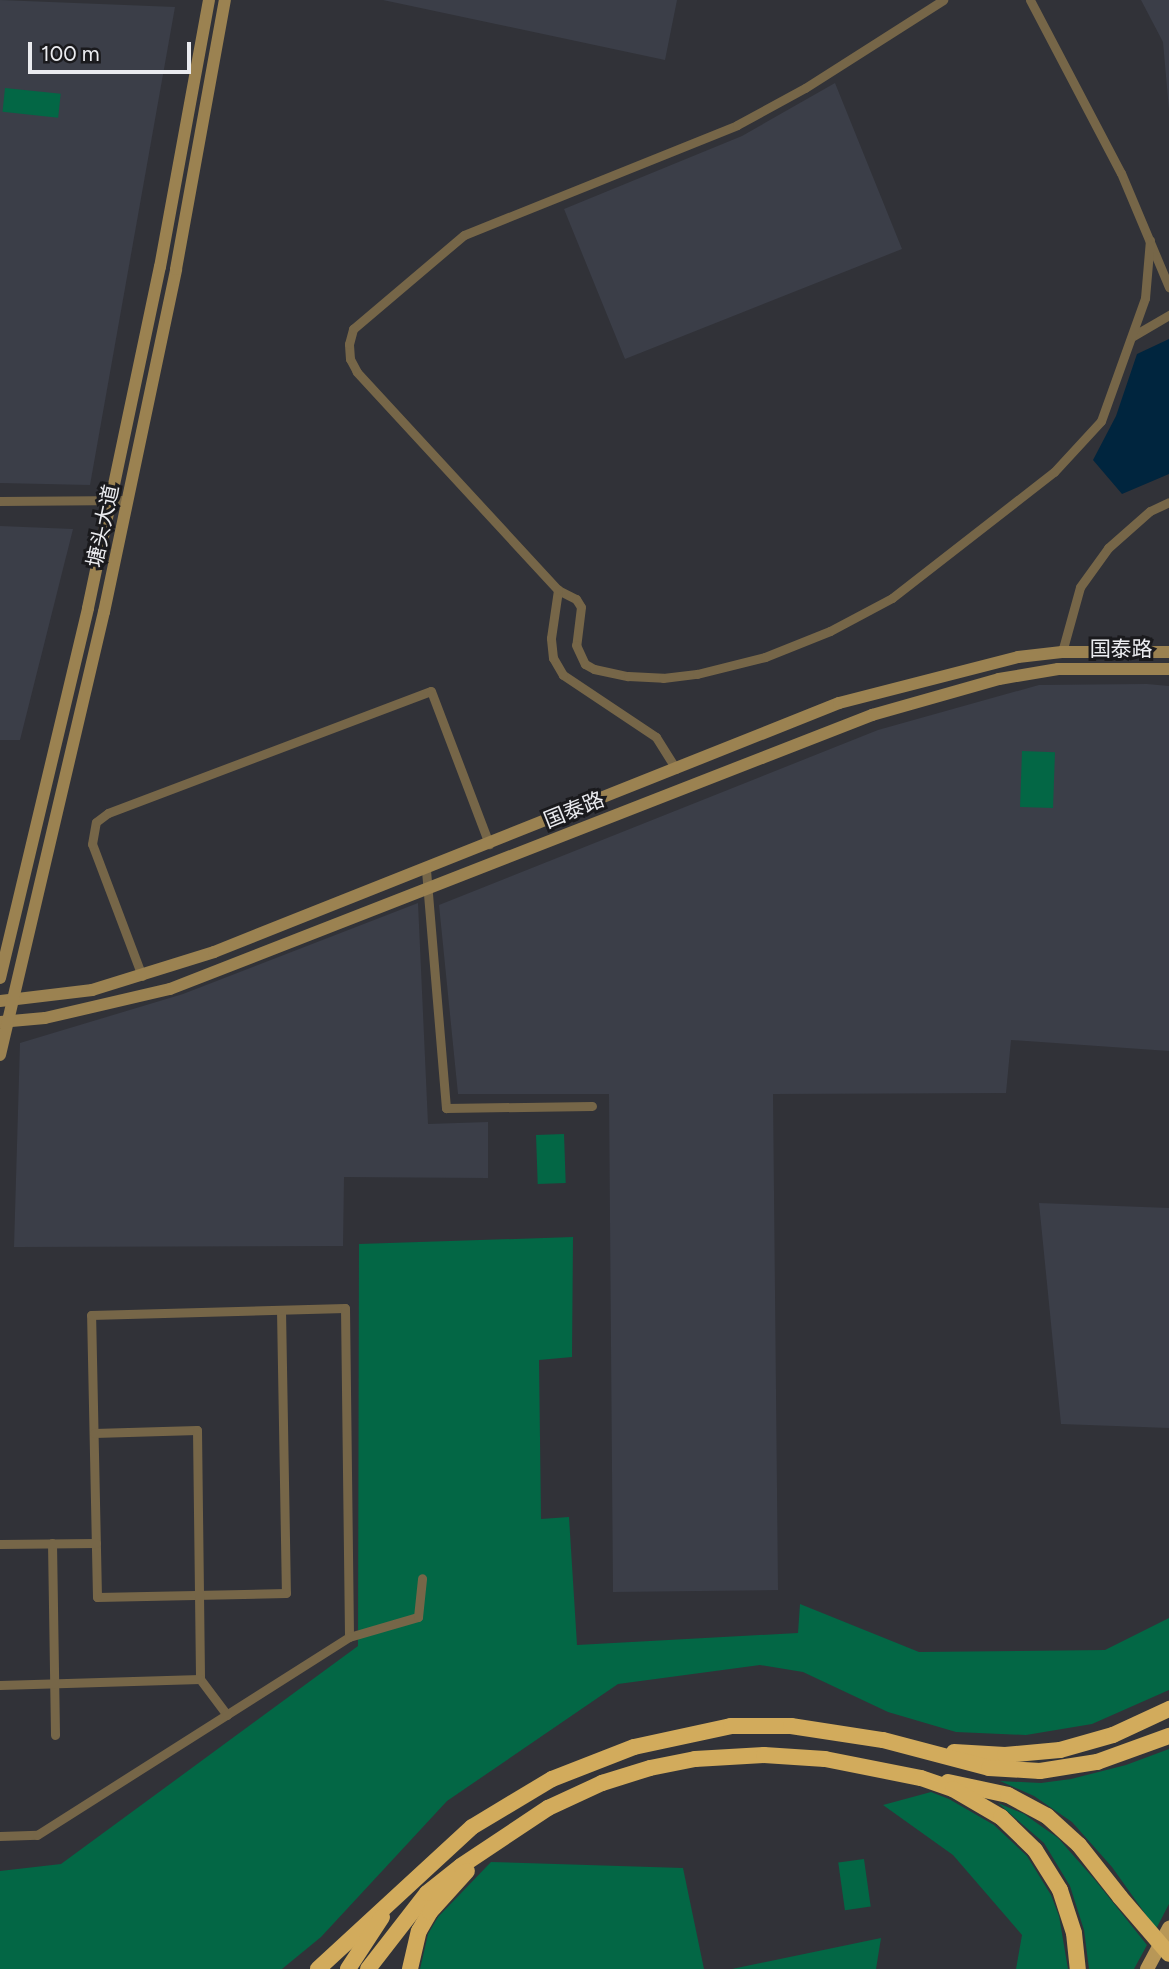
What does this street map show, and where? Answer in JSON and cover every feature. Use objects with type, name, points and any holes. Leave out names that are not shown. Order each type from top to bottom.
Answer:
[{"type":"highway","points":[[927,1750],[1005,1755],[1060,1750],[1113,1735],[1169,1709]]},
{"type":"highway","points":[[318,1969],[442,1851],[495,1812],[570,1771],[634,1747],[715,1729],[770,1725],[844,1732],[927,1750],[989,1768],[1040,1771],[1097,1762],[1169,1736]]},
{"type":"highway","points":[[368,1969],[427,1893],[548,1808],[577,1793],[625,1775],[695,1759],[764,1755],[825,1759],[983,1788],[1029,1805],[1065,1830],[1169,1954]]},
{"type":"highway","points":[[921,1778],[976,1801],[1000,1817],[1035,1850],[1060,1890],[1069,1913],[1078,1969]]},
{"type":"highway","points":[[410,1969],[419,1931],[430,1912],[488,1848]]},
{"type":"highway","points":[[348,1969],[399,1892]]},
{"type":"main road","points":[[1147,1969],[1169,1928]]},
{"type":"street","name":"塘头大道","points":[[0,978],[2,960],[47,792],[111,500],[160,267],[209,0]]},
{"type":"street","name":"塘头大道","points":[[0,1047],[5,1001],[20,967],[79,726],[128,500],[176,269],[225,0]]},
{"type":"street","points":[[943,0],[805,88],[737,125],[464,234],[353,329],[349,344],[350,359],[357,372],[558,590],[576,599],[581,607],[576,645],[585,664],[594,669],[628,676],[697,674],[765,657],[830,631],[892,598],[1054,472],[1101,421],[1145,299],[1150,240]]},
{"type":"street","points":[[1030,0],[1121,173],[1169,287]]},
{"type":"street","points":[[1133,336],[1169,315]]},
{"type":"street","points":[[0,501],[128,500]]},
{"type":"street","points":[[1062,652],[1080,587],[1108,548],[1150,511],[1169,502]]},
{"type":"street","points":[[558,590],[551,638],[553,658],[563,675],[656,737],[676,769]]},
{"type":"street","name":"国泰路","points":[[5,1001],[92,990],[214,952],[426,870],[839,703],[1018,657],[1062,652],[1169,652]]},
{"type":"street","name":"国泰路","points":[[3,1023],[45,1018],[170,989],[757,758],[918,701],[999,679],[1058,669],[1169,669]]},
{"type":"street","points":[[142,976],[92,844],[96,822],[121,808],[431,691],[489,844]]},
{"type":"street","points":[[426,870],[446,1108],[592,1107]]},
{"type":"street","points":[[2,960],[20,967]]},
{"type":"street","points":[[281,1310],[286,1593],[97,1597],[91,1315],[345,1308],[349,1637]]},
{"type":"street","points":[[94,1433],[197,1430],[200,1679],[227,1715]]},
{"type":"street","points":[[52,1543],[55,1735]]},
{"type":"street","points":[[0,1544],[96,1543]]},
{"type":"street","points":[[0,1836],[37,1835],[349,1637],[418,1617],[422,1578]]},
{"type":"street","points":[[0,1685],[200,1679]]},
{"type":"shaded area","points":[[0,0],[175,7],[90,485],[0,483]]},
{"type":"shaded area","points":[[383,0],[677,0],[665,60]]},
{"type":"shaded area","points":[[1141,0],[1169,0],[1169,110],[1163,42]]},
{"type":"shaded area","points":[[835,83],[902,249],[625,359],[564,209],[742,136]]},
{"type":"shaded area","points":[[0,526],[73,529],[20,740],[0,740]]},
{"type":"shaded area","points":[[1039,685],[1169,686],[1169,1051],[1011,1040],[1006,1093],[773,1094],[778,1590],[613,1592],[609,1094],[458,1094],[439,905],[878,730]]},
{"type":"shaded area","points":[[418,903],[428,1124],[488,1122],[488,1178],[344,1177],[343,1246],[14,1247],[20,1043],[183,994]]},
{"type":"shaded area","points":[[1039,1203],[1169,1208],[1169,1428],[1061,1424]]},
{"type":"green space","points":[[5,88],[61,94],[58,118],[2,112]]},
{"type":"green space","points":[[1022,751],[1055,752],[1053,808],[1020,807]]},
{"type":"green space","points":[[564,1134],[566,1183],[538,1184],[536,1135]]},
{"type":"green space","points":[[573,1237],[572,1357],[539,1360],[541,1519],[569,1517],[577,1645],[798,1633],[800,1604],[919,1652],[1105,1650],[1169,1618],[1169,1690],[1092,1724],[1026,1735],[956,1732],[888,1712],[803,1672],[760,1665],[618,1684],[447,1801],[321,1937],[282,1969],[0,1969],[0,1871],[61,1864],[358,1646],[359,1244]]},
{"type":"green space","points":[[1169,1749],[1169,1904],[1156,1929],[1112,1867],[1072,1822],[1034,1796],[1000,1781],[1041,1783],[1071,1779],[1126,1765]]},
{"type":"green space","points":[[931,1792],[949,1799],[994,1825],[1027,1856],[1051,1895],[1059,1916],[1068,1969],[1016,1969],[1022,1935],[953,1855],[883,1805]]},
{"type":"green space","points":[[998,1803],[1024,1814],[1058,1838],[1095,1880],[1147,1945],[1134,1969],[1089,1969],[1084,1930],[1070,1886],[1044,1843]]},
{"type":"green space","points":[[864,1859],[871,1907],[845,1910],[838,1863]]},
{"type":"green space","points":[[491,1862],[683,1868],[704,1969],[420,1969],[428,1934],[438,1917]]},
{"type":"green space","points":[[881,1938],[876,1969],[732,1969]]},
{"type":"water","points":[[1169,339],[1169,474],[1122,494],[1093,460],[1116,416],[1137,354]]}]
